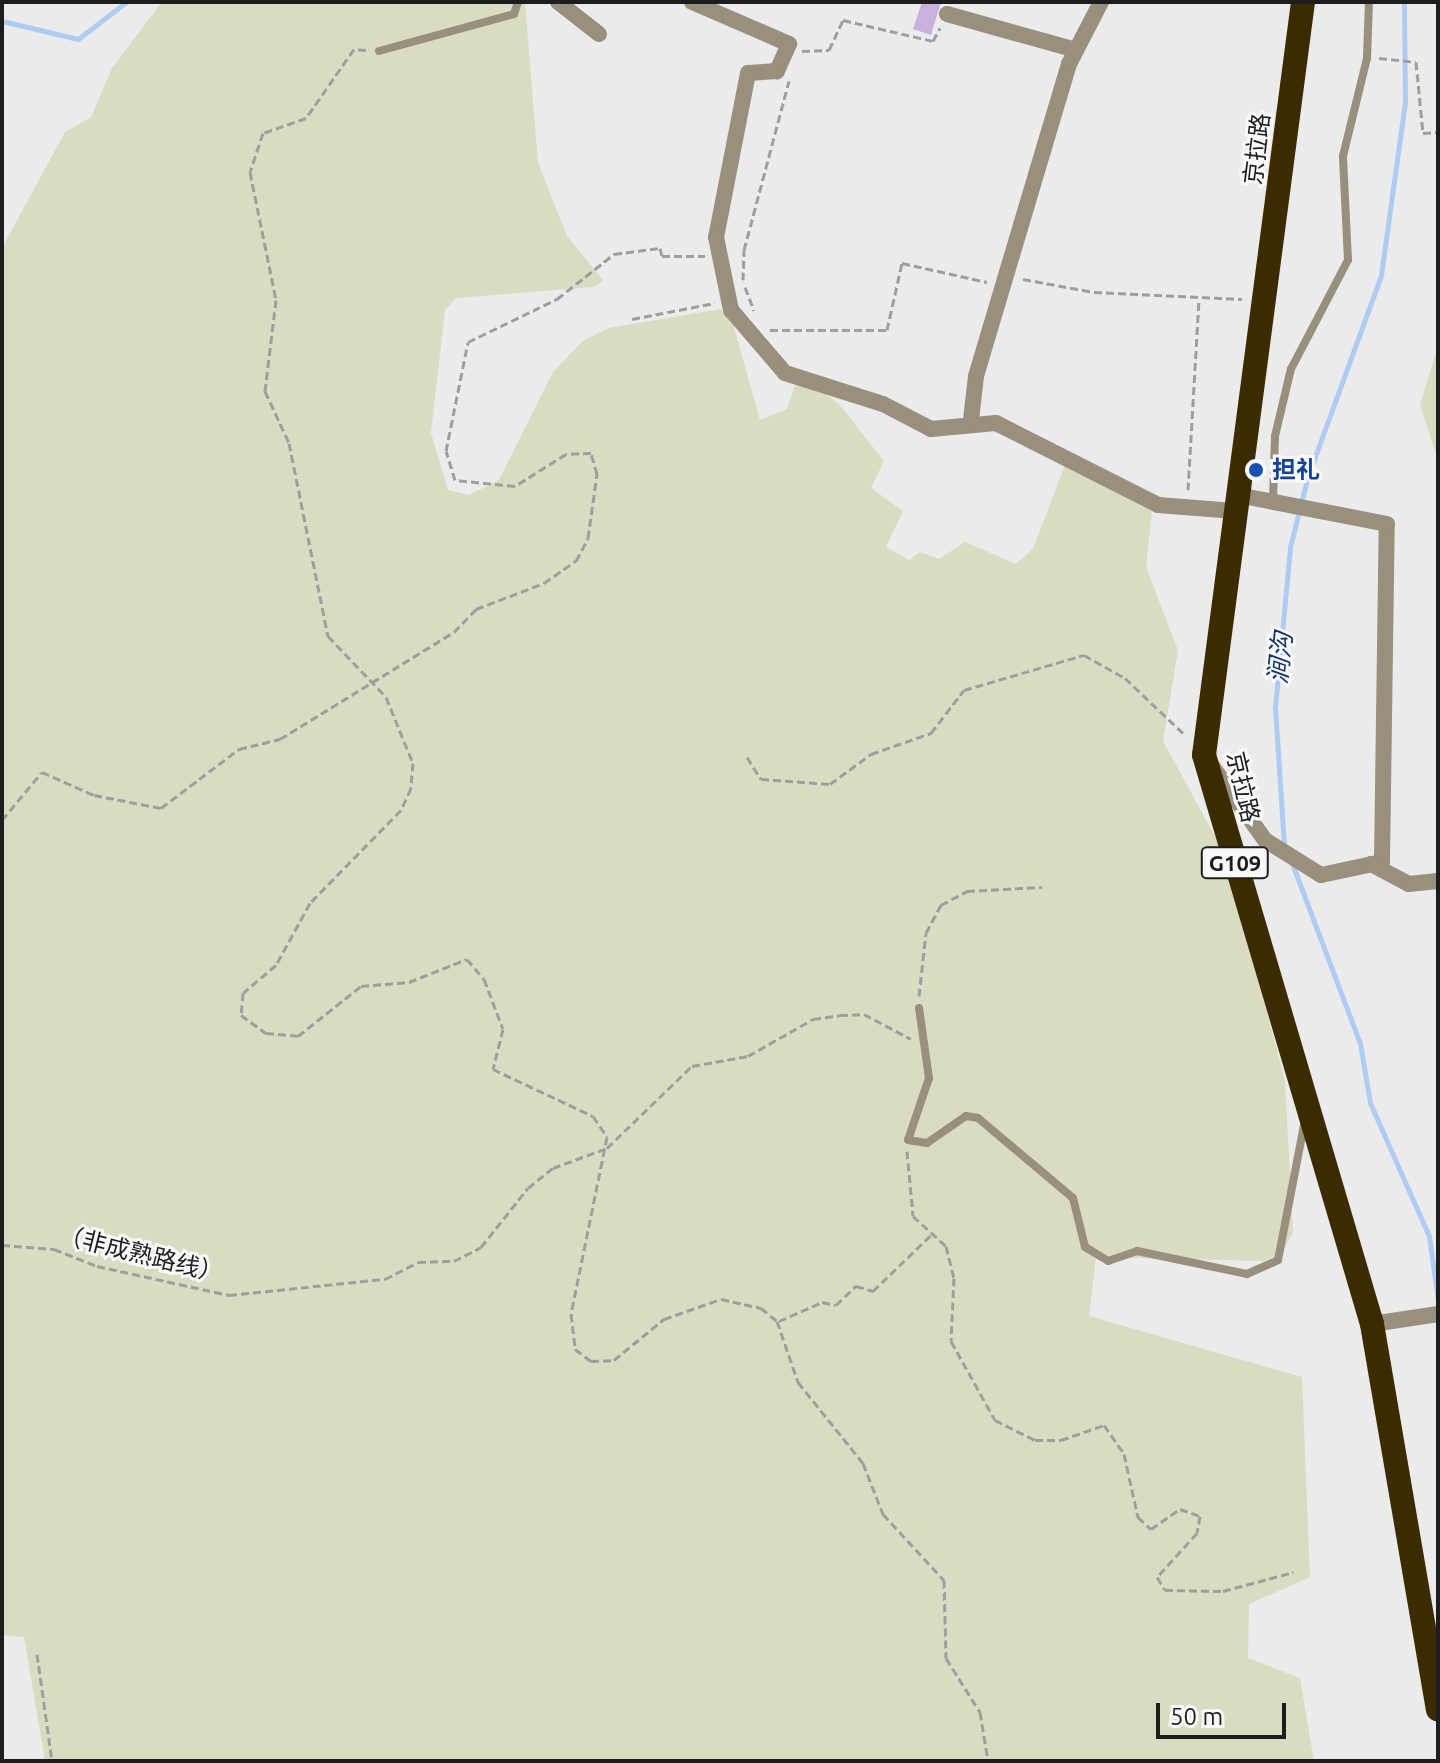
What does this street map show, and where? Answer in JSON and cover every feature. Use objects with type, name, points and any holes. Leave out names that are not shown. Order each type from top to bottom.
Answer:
[{"type":"highway","name":"京拉路","points":[[1303,2],[1204,755],[1312,1108],[1372,1324],[1438,1709]]},
{"type":"street","points":[[558,2],[599,34]]},
{"type":"street","points":[[692,2],[710,15],[779,36],[788,56],[777,71],[748,73],[725,163],[720,256],[730,302],[785,373],[846,398],[883,404],[931,429],[971,420],[1033,439],[1158,505],[1273,500],[1387,524],[1382,862],[1321,875],[1265,840],[1204,755]]},
{"type":"street","points":[[971,420],[1005,280],[1076,50],[1101,2]]},
{"type":"street","points":[[947,14],[1076,50]]},
{"type":"street","points":[[1371,864],[1409,884],[1438,881]]},
{"type":"street","points":[[1372,1324],[1438,1314]]},
{"type":"lane","points":[[379,51],[514,14],[518,2]]},
{"type":"lane","points":[[1273,500],[1275,436],[1291,369],[1348,260],[1343,156],[1367,58],[1369,2]]},
{"type":"lane","points":[[919,1008],[929,1078],[908,1140],[927,1143],[966,1116],[978,1118],[1073,1198],[1085,1247],[1108,1261],[1137,1251],[1247,1274],[1278,1260],[1300,1124],[1312,1108]]},
{"type":"path","points":[[757,318],[743,283],[744,250],[792,70],[788,56],[829,50],[843,20],[933,41],[947,14]]},
{"type":"path","points":[[379,51],[354,49],[306,118],[263,133],[250,172],[276,300],[265,391],[289,443],[328,636],[371,678],[405,735],[411,788],[401,810],[310,903],[276,965],[243,993],[241,1015],[266,1033],[298,1036],[361,986],[409,982],[467,959],[484,979],[503,1029],[493,1069],[593,1116],[607,1148]]},
{"type":"path","points":[[1367,58],[1416,62],[1423,133],[1438,132]]},
{"type":"path","points":[[2,820],[42,772],[94,795],[161,808],[239,749],[280,739],[371,678],[454,632],[476,609],[544,583],[576,561],[588,538],[597,474],[591,453],[566,454],[515,486],[455,480],[446,451],[468,342],[557,299],[614,254],[660,248],[662,256],[720,256]]},
{"type":"path","points":[[775,361],[762,330],[887,330],[902,263],[1094,292],[1266,300]]},
{"type":"path","points":[[1187,506],[1199,298]]},
{"type":"path","points":[[632,319],[730,302]]},
{"type":"path","points":[[747,757],[761,779],[830,784],[871,754],[931,733],[964,690],[1084,655],[1125,678],[1204,755]]},
{"type":"path","points":[[919,1008],[926,933],[941,905],[967,891],[1042,887]]},
{"type":"path","points":[[926,1045],[864,1014],[813,1019],[748,1056],[692,1066],[607,1148],[571,1314],[575,1349],[591,1361],[614,1360],[664,1319],[721,1299],[761,1308],[777,1321],[798,1382],[863,1463],[883,1514],[944,1580],[946,1658],[980,1712],[988,1761]]},
{"type":"path","points":[[908,1140],[913,1216],[946,1246],[954,1278],[951,1341],[995,1420],[1035,1440],[1061,1440],[1104,1425],[1124,1454],[1138,1517],[1151,1529],[1180,1509],[1200,1516],[1197,1533],[1157,1577],[1165,1590],[1223,1591],[1294,1572]]},
{"type":"path","name":"（非成熟路线）","points":[[2,1245],[54,1249],[97,1266],[229,1295],[267,1286],[345,1286],[467,1254],[553,1168],[607,1148]]},
{"type":"path","points":[[777,1321],[822,1302],[836,1305],[856,1286],[873,1291],[932,1234]]},
{"type":"path","points":[[37,1654],[52,1761]]},
{"type":"green space","points":[[162,2],[525,2],[538,163],[567,236],[603,280],[594,287],[456,298],[445,310],[431,433],[448,490],[469,495],[499,480],[553,372],[584,340],[609,328],[720,309],[731,317],[760,420],[787,409],[799,373],[839,404],[884,461],[871,488],[903,511],[886,547],[909,560],[920,552],[939,559],[965,542],[1016,564],[1033,549],[1066,462],[1152,511],[1146,567],[1178,650],[1163,741],[1225,855],[1285,1080],[1293,1232],[1282,1254],[1264,1261],[1096,1257],[1089,1316],[1302,1377],[1310,1577],[1249,1604],[1248,1658],[1300,1678],[1314,1761],[45,1761],[24,1637],[2,1635],[2,248],[65,132],[91,117],[112,68]]},
{"type":"green space","points":[[1438,346],[1438,460],[1420,405]]},
{"type":"building","points":[[922,2],[941,2],[931,35],[913,29]]},
{"type":"waterway","name":"涧沟","points":[[2,21],[78,39],[126,2]]},
{"type":"waterway","name":"涧沟","points":[[1284,846],[1275,707],[1290,547],[1308,476],[1381,275],[1405,103],[1404,2]]},
{"type":"waterway","name":"涧沟","points":[[1293,866],[1360,1043],[1370,1103],[1429,1236],[1438,1301]]},
{"type":"place","name":"担礼","points":[[1256,470]]}]
